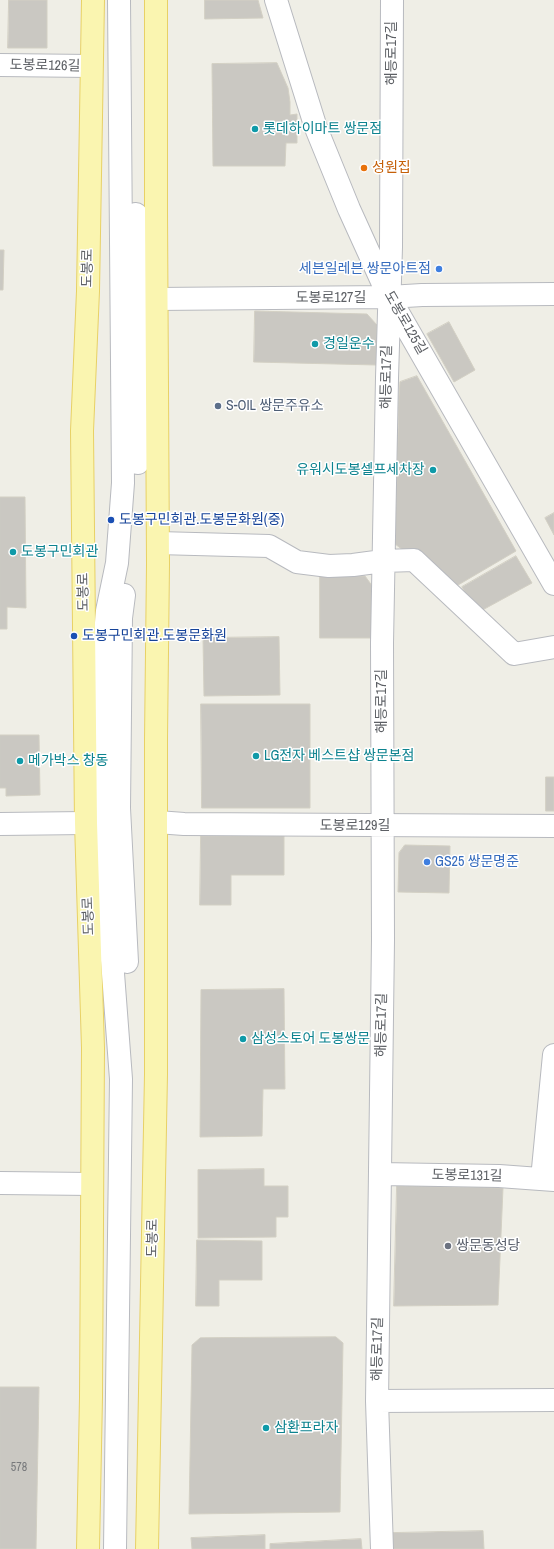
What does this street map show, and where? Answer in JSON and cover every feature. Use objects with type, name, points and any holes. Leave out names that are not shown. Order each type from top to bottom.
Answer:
[{"type":"main road","name":"도봉로","points":[[88,1549],[92,1397],[93,1048],[86,823],[82,431],[88,291],[93,0]]},
{"type":"main road","name":"도봉로","points":[[146,1549],[156,1082],[158,543],[156,0]]},
{"type":"street","points":[[115,1549],[121,1079],[102,813],[103,659],[107,611],[116,563],[123,484],[123,291],[119,0]]},
{"type":"street","points":[[126,1549],[129,1426],[132,1100],[130,1004],[119,800],[121,618],[136,501],[138,463],[139,333],[139,269],[129,92],[128,0]]},
{"type":"street","name":"도봉로125길","points":[[276,0],[316,128],[349,209],[389,297],[554,584]]},
{"type":"street","name":"해등로17길","points":[[382,1549],[377,1401],[383,940],[383,561],[391,247],[392,0]]},
{"type":"street","name":"도봉로126길","points":[[0,65],[91,66]]},
{"type":"street","name":"도봉로127길","points":[[156,299],[554,294]]},
{"type":"street","points":[[158,543],[269,546],[297,562],[329,566],[414,560],[514,654],[554,647]]},
{"type":"street","name":"도봉로129길","points":[[157,822],[184,824],[554,826]]},
{"type":"street","points":[[0,824],[86,823]]},
{"type":"street","points":[[548,1180],[554,1055]]},
{"type":"street","name":"도봉로131길","points":[[380,1174],[499,1176],[548,1180]]},
{"type":"street","points":[[0,1183],[92,1184]]},
{"type":"street","name":"해등로17길","points":[[377,1401],[554,1400]]},
{"type":"building","points":[[9,0],[47,0],[47,48],[8,48]]},
{"type":"building","points":[[205,0],[258,0],[263,18],[205,19]]},
{"type":"building","name":"롯데하이마트 쌍문점","points":[[277,63],[288,88],[290,115],[297,114],[297,143],[286,143],[285,166],[213,166],[212,64]]},
{"type":"building","points":[[0,250],[4,250],[3,290],[0,290]]},
{"type":"building","name":"경일운수","points":[[255,311],[367,314],[377,325],[376,365],[254,362]]},
{"type":"building","points":[[449,322],[475,370],[454,382],[427,334]]},
{"type":"building","name":"유워시도봉셀프세차장","points":[[417,376],[516,551],[453,588],[395,544],[400,382]]},
{"type":"building","name":"도봉구민회관","points":[[0,497],[25,497],[26,608],[7,607],[7,629],[0,629]]},
{"type":"building","points":[[554,513],[554,535],[545,518]]},
{"type":"building","points":[[516,556],[532,583],[477,613],[462,587]]},
{"type":"building","points":[[320,576],[365,576],[373,587],[372,638],[320,638]]},
{"type":"building","points":[[279,637],[280,695],[204,696],[203,638]]},
{"type":"building","name":"LG전자 베스트샵 쌍문본점","points":[[201,704],[310,704],[310,808],[202,808]]},
{"type":"building","name":"메가박스 창동","points":[[0,735],[39,735],[40,795],[6,796],[6,788],[0,788]]},
{"type":"building","points":[[546,777],[554,777],[554,811],[546,811]]},
{"type":"building","points":[[201,836],[284,836],[284,875],[231,875],[231,905],[200,905]]},
{"type":"building","points":[[405,845],[450,846],[449,893],[398,892],[399,853]]},
{"type":"building","name":"삼성스토어 도봉쌍문","points":[[284,989],[285,1089],[263,1089],[262,1136],[200,1137],[201,990]]},
{"type":"building","points":[[264,1169],[264,1186],[288,1186],[288,1217],[276,1217],[276,1237],[198,1238],[198,1170]]},
{"type":"building","name":"쌍문동성당","points":[[397,1186],[503,1188],[498,1305],[394,1306]]},
{"type":"building","points":[[197,1240],[262,1241],[262,1280],[219,1280],[219,1306],[196,1306]]},
{"type":"building","name":"삼환프라자","points":[[336,1337],[343,1343],[340,1512],[189,1514],[192,1345],[200,1338]]},
{"type":"building","points":[[0,1387],[39,1387],[36,1549],[0,1549]]},
{"type":"building","points":[[483,1531],[484,1549],[393,1549],[393,1533]]},
{"type":"building","points":[[265,1535],[265,1549],[192,1549],[191,1538]]},
{"type":"building","points":[[361,1539],[362,1549],[270,1549],[270,1544]]},
{"type":"place","name":"롯데하이마트 쌍문점","points":[[255,129]]},
{"type":"place","name":"성원집","points":[[364,168]]},
{"type":"place","name":"세븐일레븐 쌍문아트점","points":[[439,269]]},
{"type":"place","name":"경일운수","points":[[315,344]]},
{"type":"place","name":"S-OIL 쌍문주유소","points":[[218,406]]},
{"type":"place","name":"유워시도봉셀프세차장","points":[[433,470]]},
{"type":"place","name":"도봉구민회관.도봉문화원(중)","points":[[111,520]]},
{"type":"place","name":"도봉구민회관","points":[[13,552]]},
{"type":"place","name":"도봉구민회관.도봉문화원","points":[[74,636]]},
{"type":"place","name":"LG전자 베스트샵 쌍문본점","points":[[256,756]]},
{"type":"place","name":"메가박스 창동","points":[[20,761]]},
{"type":"place","name":"GS25 쌍문명준","points":[[427,862]]},
{"type":"place","name":"삼성스토어 도봉쌍문","points":[[243,1039]]},
{"type":"place","name":"쌍문동성당","points":[[448,1246]]},
{"type":"place","name":"삼환프라자","points":[[266,1428]]}]
